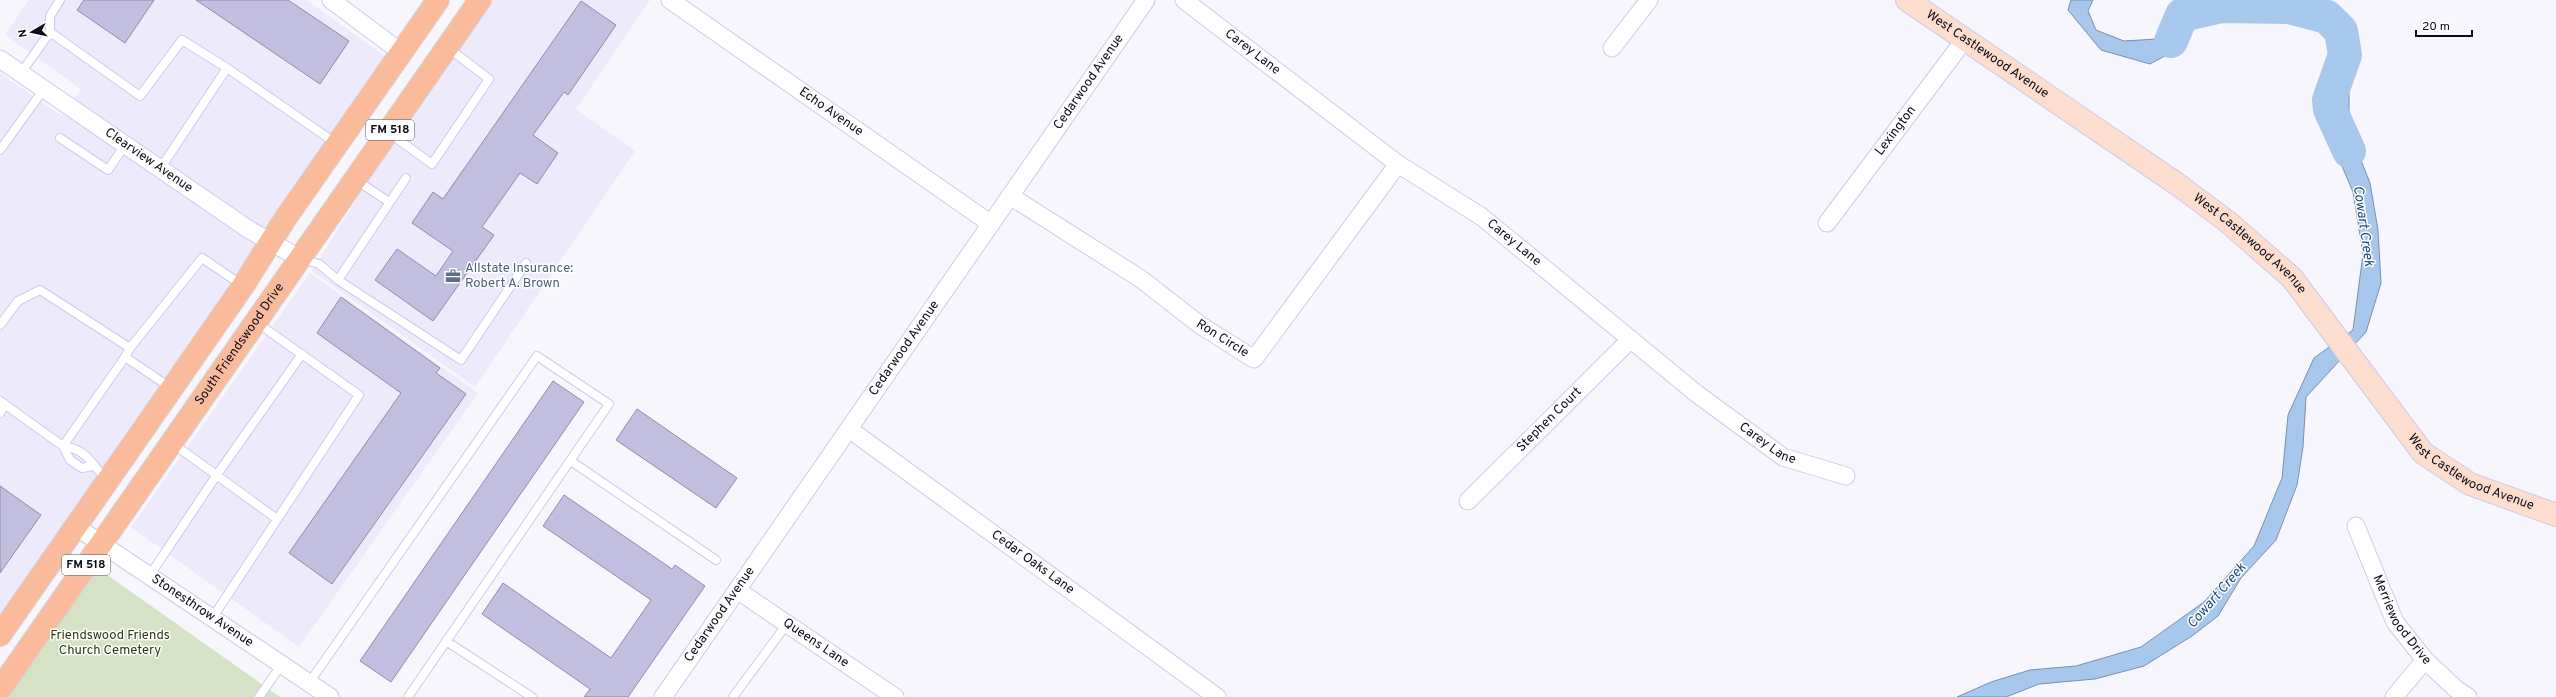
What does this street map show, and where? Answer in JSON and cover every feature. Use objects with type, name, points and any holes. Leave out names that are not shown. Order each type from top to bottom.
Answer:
[{"type":"main road","name":"FM 518","points":[[0,635],[75,526],[100,473],[172,388],[243,286],[270,242],[339,145],[438,0]]},
{"type":"main road","name":"South Friendswood Drive","points":[[0,689],[480,0]]},
{"type":"main road","points":[[100,473],[132,499]]},
{"type":"street","points":[[331,0],[402,53]]},
{"type":"street","name":"Echo Avenue","points":[[670,0],[991,224]]},
{"type":"street","name":"Cedarwood Avenue","points":[[663,697],[1146,0]]},
{"type":"street","name":"Carey Lane","points":[[1184,0],[1398,164],[1482,217],[1697,394],[1783,457],[1846,476]]},
{"type":"street","points":[[1612,48],[1649,0]]},
{"type":"street","name":"West Castlewood Avenue","points":[[1907,0],[2177,184],[2228,222],[2292,278],[2364,372],[2423,453],[2470,484],[2556,515]]},
{"type":"street","name":"Lexington","points":[[1827,223],[1965,39]]},
{"type":"street","name":"Clearview Avenue","points":[[0,59],[160,169],[270,242],[299,258]]},
{"type":"street","name":"Ron Circle","points":[[1010,196],[1141,278],[1200,325],[1254,359],[1398,164]]},
{"type":"street","name":"Stephen Court","points":[[1468,501],[1631,339]]},
{"type":"street","name":"Cedar Oaks Lane","points":[[848,429],[1217,697]]},
{"type":"street","name":"Stonesthrow Avenue","points":[[75,526],[213,617],[330,697]]},
{"type":"street","name":"Merriewood Drive","points":[[2356,526],[2395,622],[2425,660],[2456,689],[2468,697]]},
{"type":"street","name":"Queens Lane","points":[[737,590],[895,697]]},
{"type":"street","points":[[2394,697],[2425,660]]},
{"type":"lane","points":[[21,73],[50,32],[50,16],[60,0]]},
{"type":"lane","points":[[50,32],[140,96],[182,40],[227,68],[339,145]]},
{"type":"lane","points":[[388,133],[432,164],[489,79],[447,47]]},
{"type":"lane","points":[[160,169],[227,68]]},
{"type":"lane","points":[[0,150],[44,89]]},
{"type":"lane","points":[[60,138],[108,170],[125,145]]},
{"type":"lane","points":[[338,280],[406,178]]},
{"type":"lane","points":[[356,180],[389,202]]},
{"type":"lane","points":[[63,446],[130,348],[202,258],[243,286]]},
{"type":"lane","points":[[299,258],[319,264],[338,280],[461,360],[526,263]]},
{"type":"lane","points":[[0,326],[18,301],[40,290],[130,348]]},
{"type":"lane","points":[[213,617],[276,519],[359,395],[256,322]]},
{"type":"lane","points":[[150,575],[216,476],[302,354]]},
{"type":"lane","points":[[310,683],[537,356],[609,404],[572,461],[408,697]]},
{"type":"lane","points":[[125,357],[172,388]]},
{"type":"lane","points":[[0,413],[3,402],[63,446],[70,460],[82,468],[100,473]]},
{"type":"lane","points":[[171,442],[276,519]]},
{"type":"lane","points":[[63,446],[76,448],[88,456],[100,473]]},
{"type":"lane","points":[[572,461],[716,560]]},
{"type":"lane","points":[[733,697],[787,624]]},
{"type":"lane","points":[[446,641],[532,697]]},
{"type":"lane","points":[[259,697],[282,664]]},
{"type":"shaded area","points":[[29,0],[306,0],[386,57],[0,616],[0,73],[62,116],[81,89],[5,35]]},
{"type":"shaded area","points":[[492,0],[650,0],[576,109],[635,151],[475,387],[312,271],[384,155]]},
{"type":"shaded area","points":[[310,273],[478,393],[299,647],[131,527]]},
{"type":"green space","name":"Friendswood Friends Church Cemetery","points":[[96,567],[280,697],[8,697]]},
{"type":"water","name":"Cowart Creek","points":[[2071,0],[2093,0],[2088,11],[2096,30],[2124,41],[2157,39],[2184,0],[2323,0],[2356,32],[2349,79],[2349,130],[2370,183],[2378,230],[2381,283],[2366,332],[2306,397],[2303,447],[2297,485],[2276,540],[2241,578],[2218,616],[2192,636],[2144,666],[2095,679],[2039,684],[2006,697],[1957,697],[1991,682],[2030,670],[2076,666],[2141,647],[2204,602],[2254,546],[2282,478],[2288,415],[2314,358],[2353,330],[2363,254],[2353,192],[2330,138],[2329,83],[2340,27],[2314,10],[2254,8],[2200,9],[2178,49],[2150,64],[2101,50],[2068,10]]},
{"type":"building","points":[[84,0],[154,0],[125,43],[77,10]]},
{"type":"building","points":[[196,0],[288,0],[349,41],[320,84]]},
{"type":"building","points":[[581,1],[616,25],[568,95],[564,92],[533,135],[558,153],[537,184],[520,173],[482,227],[494,235],[433,321],[375,280],[397,249],[436,276],[453,251],[412,223],[433,192],[443,199]]},
{"type":"building","points":[[341,297],[440,368],[436,373],[466,394],[332,584],[289,553],[401,393],[317,333]]},
{"type":"building","points":[[553,381],[584,402],[391,682],[360,661]]},
{"type":"building","points":[[637,409],[737,478],[716,508],[616,440]]},
{"type":"building","points":[[0,486],[41,515],[0,573]]},
{"type":"building","points":[[564,495],[672,569],[675,565],[705,586],[628,697],[584,697],[590,689],[482,614],[503,583],[611,658],[651,600],[543,526]]},
{"type":"waterway","name":"Cowart Creek","points":[[2171,41],[2182,15],[2222,6],[2289,7],[2327,17],[2341,31],[2345,55],[2329,100],[2330,109],[2349,151]]},
{"type":"place","name":"Allstate Insurance: Robert A. Brown","points":[[453,276]]}]
